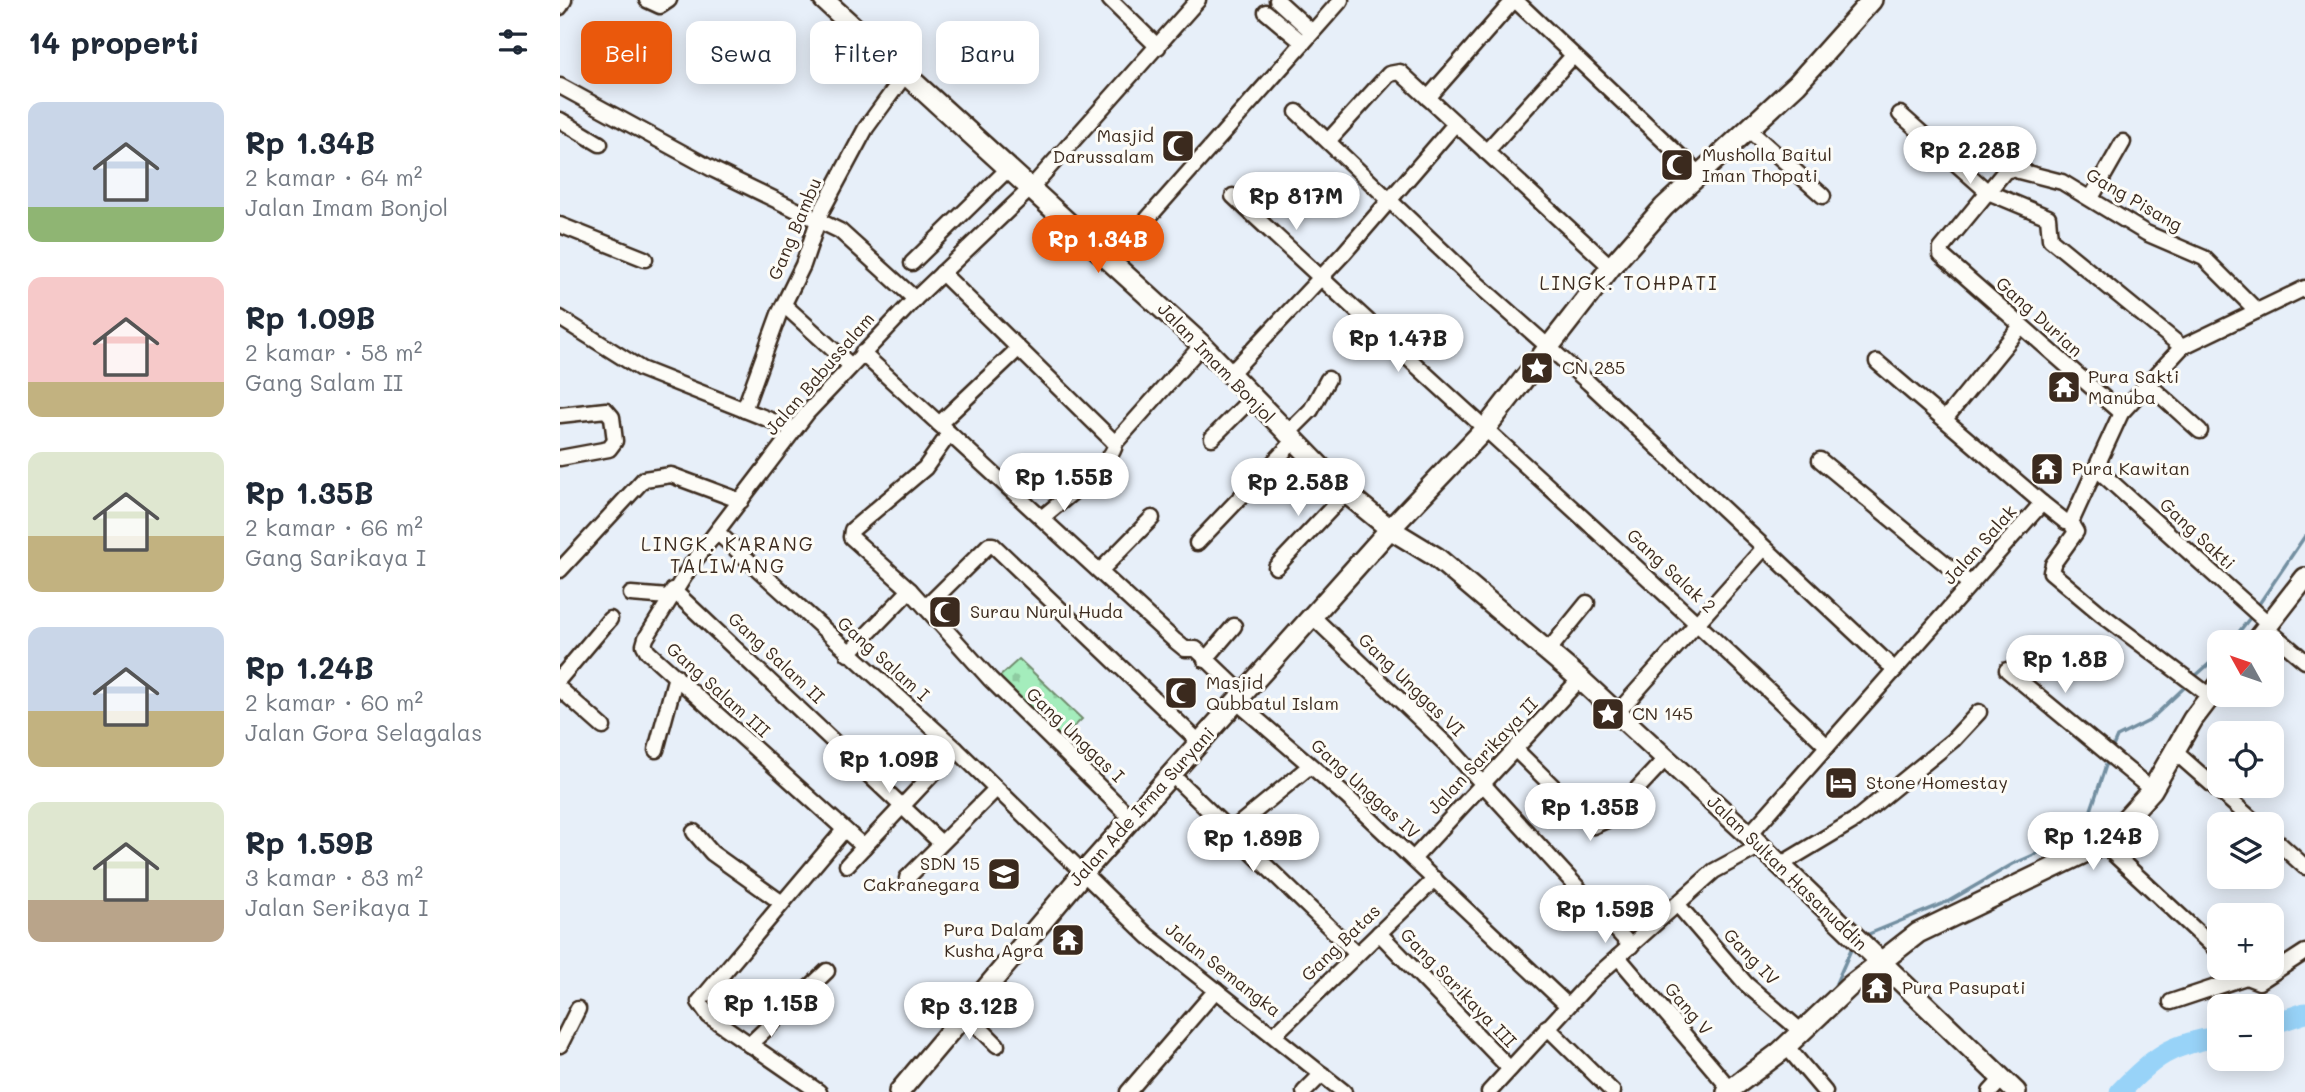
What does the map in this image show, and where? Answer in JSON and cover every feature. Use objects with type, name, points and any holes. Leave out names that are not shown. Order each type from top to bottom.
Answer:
[{"type":"street","points":[[560,7],[564,0]]},
{"type":"street","points":[[647,0],[660,6],[668,0]]},
{"type":"street","name":"Jalan Imam Bonjol","points":[[824,0],[846,21]]},
{"type":"street","points":[[1110,0],[1158,47]]},
{"type":"street","name":"Jalan Babussalam","points":[[645,643],[671,594],[793,429],[850,365],[915,299],[1029,190],[1197,0]]},
{"type":"street","points":[[1277,0],[1307,38]]},
{"type":"street","points":[[1111,260],[1340,0]]},
{"type":"street","points":[[1428,98],[1515,0],[1572,57],[1700,175]]},
{"type":"street","name":"Jalan Ade Irma Suryani","points":[[899,1092],[1084,872],[1390,529],[1485,429],[1611,267],[1664,207],[1749,130],[1829,51],[1872,0]]},
{"type":"street","points":[[1266,12],[1307,38]]},
{"type":"street","points":[[1486,152],[1572,57]]},
{"type":"street","points":[[1328,141],[1394,72],[1402,73],[1611,267]]},
{"type":"street","name":"Gang Bambu","points":[[744,410],[783,305],[803,265],[817,220],[866,128],[898,84]]},
{"type":"street","name":"Jalan Imam Bonjol","points":[[913,84],[1111,260],[1231,373],[1289,438],[1346,493],[1390,529]]},
{"type":"street","points":[[560,86],[726,176],[849,237],[915,299]]},
{"type":"street","points":[[1297,112],[1473,280],[1550,348],[1895,670]]},
{"type":"street","points":[[1900,114],[1988,192],[2048,217],[2050,239],[2182,347]]},
{"type":"street","points":[[560,120],[600,144]]},
{"type":"street","points":[[1231,373],[1390,201],[1455,124]]},
{"type":"street","points":[[1749,130],[1823,196]]},
{"type":"street","points":[[2091,198],[2123,142]]},
{"type":"street","name":"Gang Pisang","points":[[1988,192],[2006,171],[2014,169],[2062,182],[2147,233],[2204,258],[2257,311]]},
{"type":"street","points":[[912,263],[1007,170]]},
{"type":"street","name":"Gang Durian","points":[[1988,192],[1944,246],[1940,253],[1943,259],[2121,413]]},
{"type":"street","name":"Gang Salak 2","points":[[1233,196],[1699,624],[1827,746]]},
{"type":"street","points":[[560,225],[645,259]]},
{"type":"street","points":[[942,273],[1115,443]]},
{"type":"street","points":[[2207,688],[2184,676],[2101,614],[2051,572],[2053,564],[2076,532],[2070,522],[2098,470],[2121,413],[2147,383],[2182,347],[2305,288]]},
{"type":"street","points":[[783,305],[850,365]]},
{"type":"street","points":[[560,318],[641,369],[793,429]]},
{"type":"street","points":[[1945,419],[2021,326]]},
{"type":"street","points":[[1043,517],[1096,471],[1115,449],[1115,443],[1202,345]]},
{"type":"street","points":[[944,429],[1018,349]]},
{"type":"street","name":"Gang Unggas IV","points":[[862,353],[1174,640],[1185,649],[1196,649],[1240,698],[1310,766],[1435,879],[1567,1006]]},
{"type":"street","points":[[1877,362],[2042,503]]},
{"type":"street","points":[[1198,543],[1289,438],[1311,410],[1328,379]]},
{"type":"street","points":[[2147,383],[2200,431]]},
{"type":"street","points":[[1212,438],[1252,398]]},
{"type":"street","points":[[560,458],[609,449],[615,441],[612,417],[606,410],[561,414]]},
{"type":"street","name":"Gang Unggas I","points":[[944,429],[925,468],[852,530],[851,535],[911,590],[990,680],[1132,818]]},
{"type":"street","points":[[1820,460],[1970,584]]},
{"type":"street","name":"Gang Sakti","points":[[2098,470],[2242,601],[2263,629],[2305,661]]},
{"type":"street","points":[[563,562],[637,485],[655,475],[691,481],[741,501]]},
{"type":"street","points":[[1276,567],[1346,493]]},
{"type":"street","name":"Jalan Salak","points":[[1754,841],[1827,746],[2042,503],[2066,522],[2070,522]]},
{"type":"street","points":[[1100,571],[1152,518]]},
{"type":"street","name":"Jalan Sultan Hasanuddin","points":[[1390,529],[1436,557],[1580,679],[1858,940],[2003,1088]]},
{"type":"street","name":"Gang Salam I","points":[[718,533],[848,654],[956,749],[1084,872]]},
{"type":"street","points":[[926,607],[991,544],[1199,742]]},
{"type":"street","points":[[1617,713],[1764,548]]},
{"type":"street","points":[[2263,629],[2302,589]]},
{"type":"street","points":[[848,654],[911,590]]},
{"type":"street","points":[[631,594],[671,594]]},
{"type":"street","name":"Gang Salam II","points":[[671,594],[903,805],[941,843]]},
{"type":"street","points":[[1548,651],[1587,603]]},
{"type":"street","name":"Gang Unggas VI","points":[[1312,616],[1429,727],[1631,946]]},
{"type":"street","points":[[560,678],[610,619]]},
{"type":"street","points":[[1205,660],[1234,626]]},
{"type":"street","name":"Gang Salam III","points":[[645,643],[648,652],[864,847]]},
{"type":"street","points":[[2007,670],[2152,790]]},
{"type":"street","points":[[656,750],[676,676]]},
{"type":"street","name":"Jalan Sarikaya II","points":[[1413,859],[1580,679]]},
{"type":"street","points":[[560,689],[603,727]]},
{"type":"street","points":[[1727,1087],[1787,1047],[1800,1030],[1879,961],[1930,927],[2103,844],[2152,790],[2207,693]]},
{"type":"street","points":[[1780,865],[1855,820],[1953,740],[1979,712]]},
{"type":"street","points":[[847,865],[956,749]]},
{"type":"street","points":[[1516,750],[1594,826],[1609,820],[1665,758]]},
{"type":"street","points":[[2174,751],[2243,812]]},
{"type":"street","points":[[1233,830],[1310,766]]},
{"type":"street","points":[[1171,774],[1233,830],[1356,953]]},
{"type":"street","points":[[907,878],[996,789]]},
{"type":"street","points":[[818,1092],[749,1045],[703,1010],[699,1002],[844,830]]},
{"type":"street","points":[[694,832],[712,853],[782,903]]},
{"type":"street","points":[[1489,1092],[1567,1006],[1618,957],[1714,871],[1754,841]]},
{"type":"street","points":[[2103,844],[2207,941]]},
{"type":"street","points":[[2284,848],[2305,867]]},
{"type":"street","name":"Jalan Semangka","points":[[1084,872],[1149,936],[1344,1092]]},
{"type":"street","name":"Gang Batas","points":[[1274,1035],[1435,879]]},
{"type":"street","name":"Gang IV","points":[[1678,905],[1746,984],[1800,1030]]},
{"type":"street","name":"Gang Sarikaya III","points":[[1379,933],[1510,1069]]},
{"type":"street","points":[[2284,966],[2305,952]]},
{"type":"street","name":"Gang V","points":[[1618,957],[1727,1087]]},
{"type":"street","points":[[749,1045],[827,971]]},
{"type":"street","points":[[2171,1002],[2222,980]]},
{"type":"street","points":[[1128,1092],[1216,990]]},
{"type":"street","points":[[561,1042],[578,1009]]},
{"type":"street","points":[[965,1013],[997,1045]]},
{"type":"street","points":[[1547,1027],[1614,1092]]},
{"type":"street","points":[[1787,1047],[1825,1092]]},
{"type":"street","points":[[1304,1092],[1322,1074]]},
{"type":"green space","points":[[1019,659],[1082,719],[1060,740],[996,680]]},
{"type":"waterway","points":[[2257,607],[2305,536]]},
{"type":"waterway","points":[[2240,630],[2253,614]]},
{"type":"waterway","points":[[2192,679],[2207,666]]},
{"type":"waterway","points":[[2111,751],[2117,737],[2149,721],[2187,685]]},
{"type":"waterway","points":[[1864,936],[1949,901],[2013,864],[2061,843],[2089,816],[2108,759]]},
{"type":"waterway","points":[[1834,988],[1853,945]]},
{"type":"waterway","points":[[2284,1020],[2305,1013]]},
{"type":"waterway","points":[[2120,1092],[2142,1070],[2164,1054],[2188,1043],[2207,1039]]},
{"type":"place","name":"Masjid Darussalam","points":[[1178,146]]},
{"type":"place","name":"Musholla Baitul Iman Thopati","points":[[1677,165]]},
{"type":"place","name":"CN 285","points":[[1537,368]]},
{"type":"place","name":"Pura Sakti Manuba","points":[[2064,387]]},
{"type":"place","name":"Pura Kawitan","points":[[2047,469]]},
{"type":"place","name":"Surau Nurul Huda","points":[[945,612]]},
{"type":"place","name":"Masjid Qubbatul Islam","points":[[1181,693]]},
{"type":"place","name":"CN 145","points":[[1608,714]]},
{"type":"place","name":"Stone Homestay","points":[[1841,783]]},
{"type":"place","name":"SDN 15 Cakranegara","points":[[1004,874]]},
{"type":"place","name":"Pura Dalam Kusha Agra","points":[[1068,940]]},
{"type":"place","name":"Pura Pasupati","points":[[1877,988]]},
{"type":"district","name":"LINGK. TOHPATI","points":[[1629,283]]},
{"type":"district","name":"LINGK. KARANG TALIWANG","points":[[728,555]]}]
